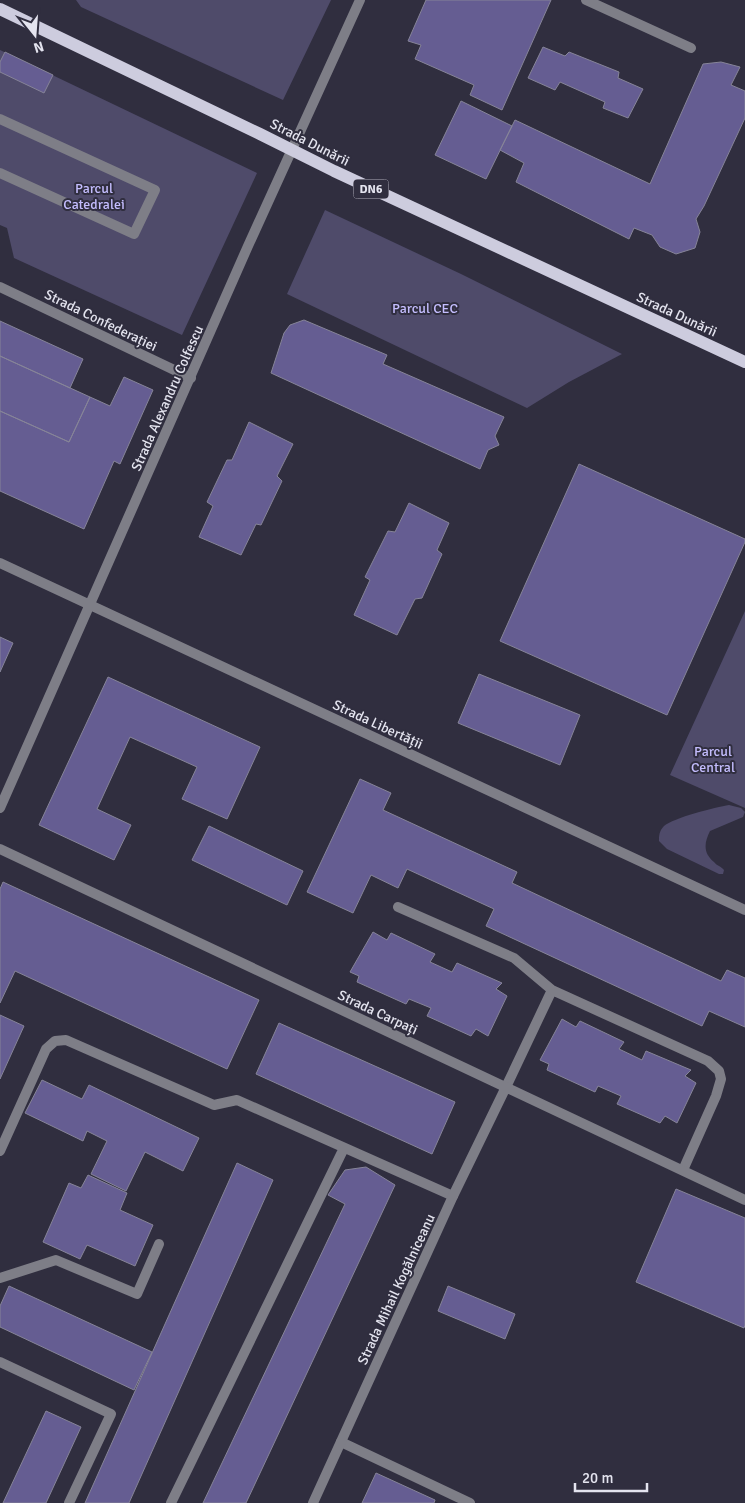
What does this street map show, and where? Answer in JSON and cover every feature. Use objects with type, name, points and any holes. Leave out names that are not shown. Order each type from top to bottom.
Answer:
[{"type":"main road","name":"Strada Dunării","points":[[0,9],[334,171],[745,362]]},
{"type":"street","name":"Strada Alexandru Colfescu","points":[[0,808],[248,246],[360,0]]},
{"type":"street","points":[[586,0],[691,48]]},
{"type":"street","points":[[0,119],[155,190],[134,234],[0,173]]},
{"type":"street","name":"Strada Confederației","points":[[0,287],[191,378]]},
{"type":"street","name":"Strada Libertății","points":[[0,563],[745,910]]},
{"type":"street","name":"Strada Carpați","points":[[0,849],[745,1200]]},
{"type":"street","points":[[398,907],[514,958],[552,990],[708,1061],[719,1071],[721,1079],[716,1096],[683,1170]]},
{"type":"street","name":"Strada Mihail Kogălniceanu","points":[[313,1503],[454,1196],[552,990]]},
{"type":"street","points":[[0,1151],[46,1049],[55,1041],[66,1040],[214,1106],[236,1100],[454,1196]]},
{"type":"street","points":[[172,1503],[344,1148]]},
{"type":"street","points":[[0,1278],[56,1260],[137,1294],[159,1244]]},
{"type":"street","points":[[0,1362],[111,1414],[69,1503]]},
{"type":"street","points":[[341,1442],[470,1503]]},
{"type":"green space","points":[[76,0],[331,0],[283,100],[81,7]]},
{"type":"green space","name":"Parcul Catedralei","points":[[0,50],[257,173],[182,335],[14,258],[7,228],[0,225]]},
{"type":"green space","name":"Parcul CEC","points":[[325,210],[461,274],[622,354],[569,382],[527,408],[287,294]]},
{"type":"green space","name":"Parcul Central","points":[[745,611],[745,808],[670,775]]},
{"type":"green space","points":[[729,805],[741,808],[745,812],[743,817],[710,831],[706,844],[706,851],[710,859],[724,870],[723,874],[719,874],[667,849],[659,841],[661,830],[669,823],[695,813]]},
{"type":"building","points":[[426,0],[551,0],[502,110],[470,95],[474,85],[415,59],[421,45],[408,41]]},
{"type":"building","points":[[543,47],[565,56],[569,52],[619,72],[618,78],[643,89],[628,118],[603,108],[605,102],[560,82],[555,90],[528,78]]},
{"type":"building","points":[[5,52],[53,75],[44,93],[0,72],[0,62]]},
{"type":"building","points":[[721,62],[740,67],[731,85],[745,91],[745,118],[704,206],[696,219],[700,232],[695,248],[676,254],[660,247],[652,235],[634,228],[629,239],[516,182],[524,163],[500,150],[515,120],[650,184],[703,64]]},
{"type":"building","points":[[461,101],[512,126],[486,179],[435,155]]},
{"type":"building","points":[[304,320],[387,355],[383,364],[504,417],[495,436],[499,445],[488,450],[480,469],[271,373],[284,333],[290,325]]},
{"type":"building","points":[[0,321],[83,359],[70,388],[0,356]]},
{"type":"building","points":[[0,356],[90,397],[69,442],[0,411]]},
{"type":"building","points":[[124,377],[153,390],[120,464],[114,461],[84,529],[0,491],[0,411],[69,442],[90,397],[110,406]]},
{"type":"building","points":[[249,422],[293,444],[277,476],[282,481],[261,525],[256,524],[241,555],[199,537],[213,506],[207,502],[227,460],[232,460]]},
{"type":"building","points":[[579,464],[745,539],[667,715],[500,641]]},
{"type":"building","points":[[409,503],[449,523],[437,550],[442,554],[422,598],[415,599],[397,635],[354,615],[370,580],[365,577],[388,531],[395,532]]},
{"type":"building","points":[[0,637],[13,643],[0,672]]},
{"type":"building","points":[[479,674],[580,715],[560,765],[458,723]]},
{"type":"building","points":[[108,677],[260,747],[227,819],[182,799],[197,767],[130,737],[97,809],[131,825],[114,860],[39,825]]},
{"type":"building","points":[[360,779],[391,793],[383,810],[517,872],[512,883],[721,981],[727,970],[745,978],[745,1027],[709,1011],[702,1026],[486,926],[494,909],[407,869],[398,888],[371,875],[353,913],[307,892]]},
{"type":"building","points":[[209,826],[303,871],[287,905],[192,860]]},
{"type":"building","points":[[3,882],[259,1000],[227,1069],[15,971],[0,1003],[0,889]]},
{"type":"building","points":[[373,932],[387,940],[391,933],[435,954],[430,962],[452,972],[457,963],[502,983],[496,989],[507,996],[488,1036],[476,1029],[471,1036],[427,1016],[431,1008],[409,999],[406,1004],[357,982],[359,976],[350,972]]},
{"type":"building","points":[[0,1015],[24,1026],[0,1079]]},
{"type":"building","points":[[562,1019],[576,1027],[580,1021],[624,1042],[619,1049],[642,1060],[646,1051],[691,1070],[685,1076],[696,1083],[677,1123],[665,1116],[660,1123],[617,1104],[621,1096],[598,1086],[595,1092],[547,1070],[549,1064],[540,1060]]},
{"type":"building","points":[[279,1023],[455,1102],[432,1154],[256,1074]]},
{"type":"building","points":[[42,1080],[82,1099],[89,1085],[199,1138],[183,1171],[145,1152],[126,1191],[91,1174],[107,1141],[87,1131],[83,1141],[25,1113]]},
{"type":"building","points":[[237,1163],[273,1180],[129,1503],[85,1503]]},
{"type":"building","points":[[366,1167],[395,1185],[246,1503],[203,1503],[345,1204],[328,1195],[345,1170]]},
{"type":"building","points":[[88,1175],[127,1193],[120,1210],[153,1225],[135,1266],[87,1245],[80,1259],[43,1242],[69,1183],[81,1188]]},
{"type":"building","points":[[676,1189],[745,1218],[744,1328],[636,1282]]},
{"type":"building","points":[[9,1286],[152,1352],[134,1390],[0,1327],[0,1306]]},
{"type":"building","points":[[448,1286],[515,1314],[505,1339],[438,1311]]},
{"type":"building","points":[[46,1411],[81,1427],[46,1503],[3,1503]]},
{"type":"building","points":[[376,1473],[435,1500],[434,1503],[362,1503]]}]
